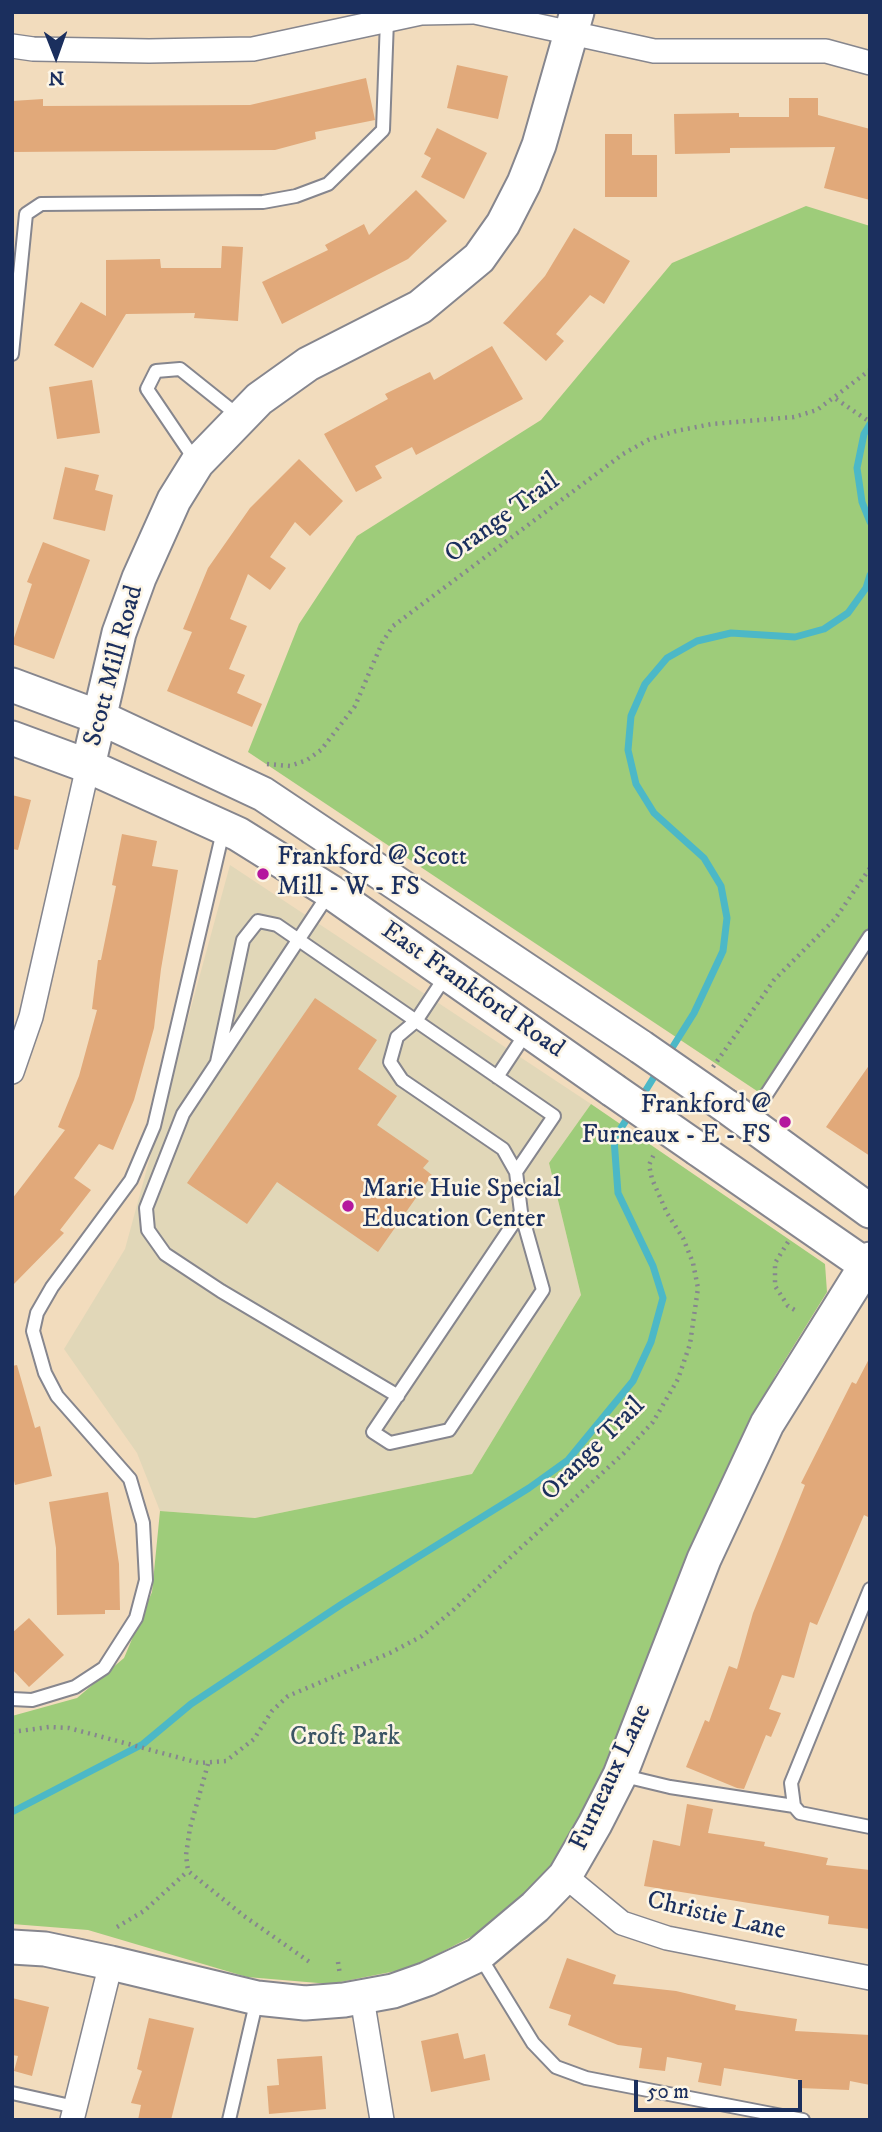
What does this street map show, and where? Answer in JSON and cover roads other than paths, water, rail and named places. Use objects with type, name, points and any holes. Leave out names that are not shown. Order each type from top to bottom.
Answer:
[{"type":"street","points":[[12,46],[33,49],[253,49],[421,13],[474,12],[575,22],[654,51],[826,51],[870,63]]},
{"type":"street","name":"Scott Mill Road","points":[[12,1072],[31,1017],[119,634],[139,579],[174,500],[197,463],[259,399],[308,365],[420,307],[451,284],[478,258],[503,224],[524,183],[539,145],[575,22]]},
{"type":"street","name":"East Frankford Road","points":[[12,685],[101,718],[263,794],[641,1046],[738,1113],[870,1211]]},
{"type":"street","name":"East Frankford Road","points":[[12,738],[88,766],[224,827],[331,892],[698,1149],[868,1264]]},
{"type":"street","points":[[331,892],[341,884],[361,886],[446,917]]},
{"type":"street","name":"Furneaux Lane","points":[[12,1947],[45,1949],[111,1962],[257,1998],[305,2003],[351,1987],[427,1979],[478,1955],[536,1907],[565,1876],[620,1775],[704,1559],[767,1424],[868,1264]]},
{"type":"street","name":"Christie Lane","points":[[565,1876],[622,1923],[667,1938],[870,1978]]},
{"type":"street","points":[[73,2113],[111,1962]]},
{"type":"street","points":[[351,1987],[382,2120]]},
{"type":"lane","points":[[12,354],[26,214],[41,204],[263,202],[296,196],[328,184],[383,130],[387,20]]},
{"type":"lane","points":[[197,463],[147,389],[156,371],[180,369],[240,417]]},
{"type":"lane","points":[[12,1699],[32,1700],[75,1687],[104,1668],[136,1618],[146,1580],[143,1523],[130,1479],[57,1396],[45,1373],[33,1331],[37,1314],[52,1287],[131,1180],[154,1126],[224,827]]},
{"type":"lane","points":[[331,892],[183,1114],[146,1208],[148,1230],[165,1254],[221,1291],[398,1396]]},
{"type":"lane","points":[[217,1062],[243,940],[258,921],[277,925],[554,1116],[516,1172]]},
{"type":"lane","points":[[738,1113],[870,936]]},
{"type":"lane","points":[[447,974],[416,1021],[397,1037],[390,1062],[402,1080],[503,1149],[516,1172],[521,1213],[542,1290],[450,1430],[390,1443],[373,1432],[521,1213]]},
{"type":"lane","points":[[497,1077],[528,1030]]},
{"type":"lane","points":[[870,1589],[791,1783],[794,1806],[800,1813],[870,1827]]},
{"type":"lane","points":[[620,1775],[670,1787],[794,1806]]},
{"type":"lane","points":[[478,1955],[533,2043],[556,2067],[586,2078],[803,2120]]},
{"type":"lane","points":[[229,2120],[257,1998]]},
{"type":"lane","points":[[12,2093],[73,2113]]},
{"type":"waterway","points":[[870,424],[864,434],[857,468],[862,502],[870,522]]},
{"type":"waterway","points":[[667,1056],[694,1013],[723,951],[727,918],[721,886],[704,858],[654,813],[636,784],[628,750],[631,716],[645,684],[667,658],[697,641],[731,633],[795,637],[824,629],[848,613],[866,588],[870,575]]},
{"type":"waterway","points":[[641,1098],[659,1069]]},
{"type":"waterway","points":[[12,1812],[143,1744],[191,1704],[342,1604],[529,1488],[568,1460],[633,1381],[651,1342],[663,1298],[653,1266],[618,1193],[614,1139],[630,1114]]},
{"type":"place","name":"Frankford @ Scott Mill - W - FS","points":[[263,874]]},
{"type":"place","name":"Frankford @ Furneaux - E - FS","points":[[785,1122]]},
{"type":"place","name":"Marie Huie Special Education Center","points":[[348,1206]]},
{"type":"park label","name":"Croft Park","points":[[345,1739]]}]
